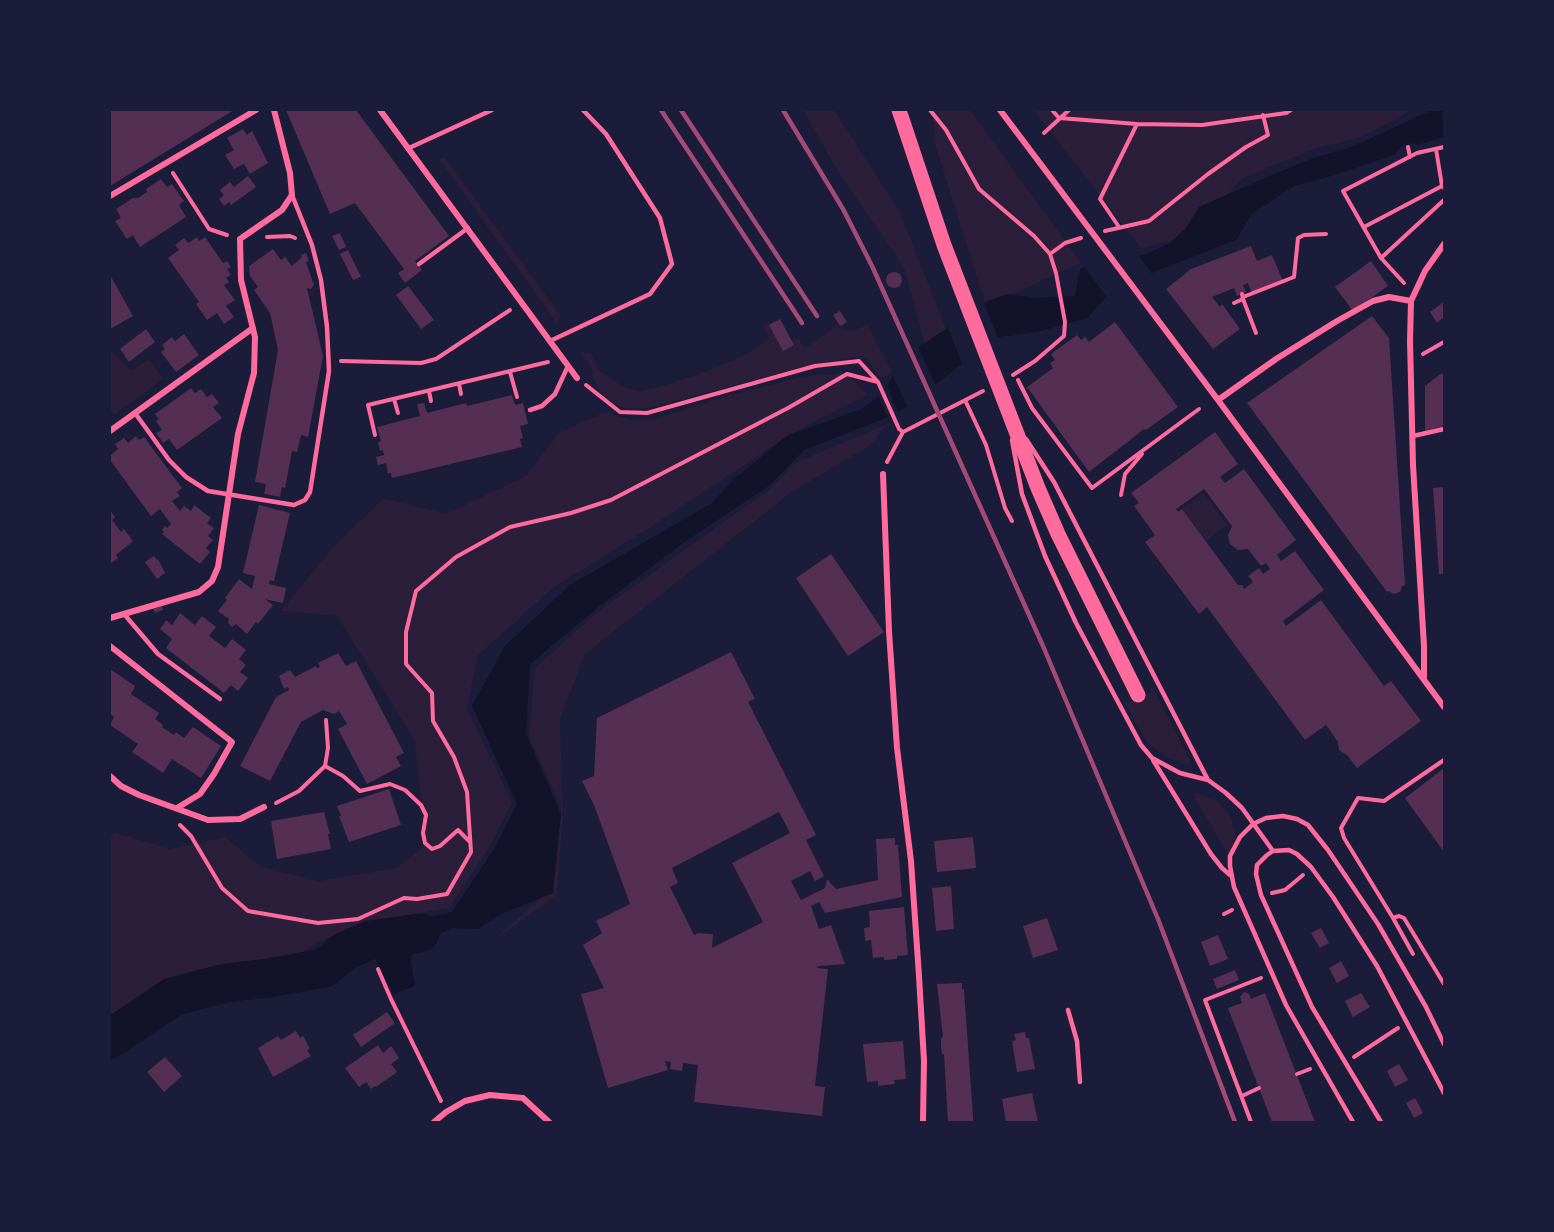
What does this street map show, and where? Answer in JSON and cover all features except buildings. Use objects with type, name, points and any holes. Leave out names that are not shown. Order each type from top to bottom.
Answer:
[{"type":"main road","points":[[899,110],[944,245],[1007,411],[1058,534],[1138,695]]},
{"type":"street","points":[[110,196],[256,110]]},
{"type":"street","points":[[110,618],[199,592],[212,581],[218,567],[238,434],[254,373],[255,337],[241,280],[240,239],[282,210],[292,195],[290,173],[274,110]]},
{"type":"street","points":[[380,110],[577,378]]},
{"type":"street","points":[[1000,110],[1218,400],[1444,707]]},
{"type":"street","points":[[1424,678],[1413,436],[1411,301],[1425,271],[1444,244]]},
{"type":"street","points":[[1218,400],[1285,354],[1373,301],[1389,297],[1411,301]]},
{"type":"street","points":[[110,431],[253,328]]},
{"type":"street","points":[[883,474],[888,619],[897,748],[910,861],[921,1003],[924,1062],[922,1122]]},
{"type":"street","points":[[110,646],[232,742],[200,794],[177,808]]},
{"type":"street","points":[[110,776],[121,786],[208,820],[240,819],[264,807]]},
{"type":"street","points":[[434,1122],[465,1101],[490,1095],[523,1098],[549,1122]]},
{"type":"lane","points":[[409,148],[492,110]]},
{"type":"lane","points":[[550,341],[650,294],[672,264],[660,218],[606,134],[583,110]]},
{"type":"lane","points":[[135,413],[169,460],[186,477],[208,490],[294,505],[305,500],[310,492],[329,360],[321,280],[312,246],[292,195]]},
{"type":"lane","points":[[419,264],[468,228]]},
{"type":"lane","points":[[530,410],[542,406],[555,394],[568,366]]},
{"type":"lane","points":[[1007,411],[1022,494],[1045,556],[1104,677],[1141,745],[1152,758],[1211,854],[1231,875]]},
{"type":"lane","points":[[1007,411],[1054,482],[1208,780],[1242,808],[1273,851]]},
{"type":"lane","points":[[1413,436],[1444,429]]},
{"type":"lane","points":[[124,614],[158,654],[220,699]]},
{"type":"lane","points":[[1152,758],[1180,773],[1208,780]]},
{"type":"lane","points":[[1353,1122],[1286,1005],[1241,905],[1231,875],[1230,856],[1240,837],[1253,824],[1266,818],[1283,816],[1297,819],[1308,825],[1328,850],[1378,924],[1426,1007],[1444,1044]]},
{"type":"lane","points":[[1381,1122],[1312,1007],[1261,895],[1256,874],[1257,865],[1273,851],[1289,850],[1303,859],[1333,897],[1377,966],[1444,1093]]},
{"type":"lane","points":[[1068,1010],[1077,1041],[1080,1082]]},
{"type":"path","points":[[930,110],[946,130],[979,189],[1034,236],[1050,254],[1065,322]]},
{"type":"path","points":[[1052,110],[1059,118],[1202,125],[1286,113],[1291,110]]},
{"type":"path","points":[[1044,133],[1069,110]]},
{"type":"path","points":[[1097,234],[1149,221],[1208,174],[1246,147],[1268,135],[1263,116]]},
{"type":"path","points":[[1119,227],[1100,199],[1137,123]]},
{"type":"path","points":[[1408,147],[1410,157]]},
{"type":"path","points":[[1404,283],[1381,258],[1343,191],[1410,157],[1444,147]]},
{"type":"path","points":[[1364,227],[1443,187],[1436,149]]},
{"type":"path","points":[[166,163],[209,229],[240,239],[290,236],[312,246]]},
{"type":"path","points":[[1381,258],[1444,200]]},
{"type":"path","points":[[1234,303],[1243,297],[1294,277],[1298,238],[1304,235],[1326,234]]},
{"type":"path","points":[[1050,254],[1065,243],[1086,237]]},
{"type":"path","points":[[1243,297],[1256,333]]},
{"type":"path","points":[[329,360],[421,363],[436,359],[510,309]]},
{"type":"path","points":[[1422,355],[1444,342]]},
{"type":"path","points":[[375,435],[368,405],[550,362]]},
{"type":"path","points":[[577,378],[620,412],[647,413],[815,366],[859,362],[878,382],[901,431],[883,474]]},
{"type":"path","points":[[510,372],[517,397]]},
{"type":"path","points":[[157,802],[191,836],[222,888],[248,911],[318,923],[358,919],[404,898],[417,899],[447,894],[471,852],[467,792],[454,757],[433,721],[432,693],[406,664],[406,632],[416,591],[456,557],[510,527],[571,513],[611,500],[788,408],[847,374],[878,382]]},
{"type":"path","points":[[1015,374],[1032,408],[1092,488],[1199,409]]},
{"type":"path","points":[[459,384],[461,394]]},
{"type":"path","points":[[429,391],[431,401]]},
{"type":"path","points":[[394,399],[398,413]]},
{"type":"path","points":[[965,400],[986,445],[1005,508],[1012,521]]},
{"type":"path","points":[[1121,495],[1125,474],[1146,449]]},
{"type":"path","points":[[264,807],[299,791],[325,766],[328,748],[326,720]]},
{"type":"path","points":[[1394,918],[1344,838],[1341,828],[1358,798],[1384,801],[1444,760]]},
{"type":"path","points":[[325,766],[343,776],[360,791],[390,784],[405,790],[421,805],[426,815],[423,833],[425,843],[432,849],[440,846],[458,830],[470,842]]},
{"type":"path","points":[[1261,895],[1285,890],[1296,883],[1311,867]]},
{"type":"path","points":[[1224,914],[1241,905]]},
{"type":"path","points":[[378,969],[446,1112]]},
{"type":"path","points":[[1251,1122],[1205,1000],[1266,976]]},
{"type":"path","points":[[1297,1074],[1310,1068]]},
{"type":"path","points":[[1242,1096],[1259,1088]]},
{"type":"shaded area","points":[[803,110],[834,110],[900,212],[948,334],[928,355],[904,268],[836,168]]},
{"type":"shaded area","points":[[932,110],[970,110],[1081,263],[986,306],[935,144]]},
{"type":"shaded area","points":[[1035,110],[1412,110],[1362,137],[1317,148],[1243,178],[1216,207],[1172,240],[1141,248]]},
{"type":"shaded area","points":[[1432,110],[1442,110],[1444,137],[1416,145],[1414,143],[1401,146],[1394,155],[1294,186],[1252,214],[1236,240],[1156,271],[1106,297],[1087,318],[1037,332],[998,337],[896,414],[804,450],[770,485],[683,543],[597,608],[530,664],[526,734],[561,814],[553,893],[501,914],[478,929],[451,928],[414,947],[411,962],[415,986],[394,994],[379,967],[367,936],[369,931],[452,912],[494,849],[517,804],[472,706],[505,646],[570,585],[712,503],[734,479],[788,435],[862,409],[885,391],[901,359],[988,301],[1007,294],[1034,298],[1075,296],[1080,269],[1118,256],[1144,255],[1170,243],[1185,229],[1199,207],[1311,159],[1352,147]]},
{"type":"shaded area","points":[[438,158],[445,158],[561,316],[557,323]]},
{"type":"shaded area","points":[[769,322],[782,347],[798,338],[805,348],[836,327],[851,331],[868,325],[892,372],[881,379],[867,359],[853,357],[807,366],[649,408],[627,409],[613,404],[600,392],[592,376],[591,367],[580,352],[591,354],[599,370],[625,388],[641,391],[705,372],[747,354],[769,339],[763,326]]},
{"type":"shaded area","points":[[110,349],[131,371],[149,359],[163,379],[114,415],[110,409]]},
{"type":"shaded area","points":[[846,373],[867,395],[794,432],[553,588],[478,655],[467,708],[512,803],[490,846],[449,908],[363,923],[323,940],[285,962],[183,980],[110,1015],[110,837],[114,832],[169,849],[225,837],[261,867],[319,881],[397,868],[427,844],[414,739],[337,616],[281,611],[333,547],[384,498],[446,514],[526,476],[559,433],[605,412],[632,420],[652,420],[731,395],[800,377]]},
{"type":"shaded area","points":[[887,424],[871,445],[793,491],[585,654],[560,719],[563,810],[557,895],[494,940],[550,889],[561,807],[529,737],[535,668],[595,614],[770,489],[795,463]]},
{"type":"shaded area","points":[[1203,493],[1227,525],[1206,541],[1182,509]]},
{"type":"shaded area","points":[[1152,686],[1190,760],[1189,766],[1167,757],[1150,745],[1124,702],[1135,702],[1141,699],[1150,692]]},
{"type":"shaded area","points":[[1196,792],[1217,801],[1231,817],[1235,840],[1230,853],[1227,853],[1193,795]]},
{"type":"pier","points":[[1118,253],[1137,253],[1153,275],[1108,299],[1083,265]]},
{"type":"pier","points":[[983,301],[999,340],[963,366],[947,325]]},
{"type":"pier","points":[[917,345],[936,387],[908,408],[891,372],[899,357]]},
{"type":"pier","points":[[886,383],[899,414],[889,420],[877,393]]},
{"type":"waterway","points":[[110,1039],[172,997],[225,983],[324,968],[345,951],[370,940],[420,933]]},
{"type":"railway","points":[[661,110],[802,323]]},
{"type":"railway","points":[[681,110],[817,316]]},
{"type":"railway","points":[[783,110],[843,209],[872,266],[1043,646],[1158,919],[1235,1122]]}]
